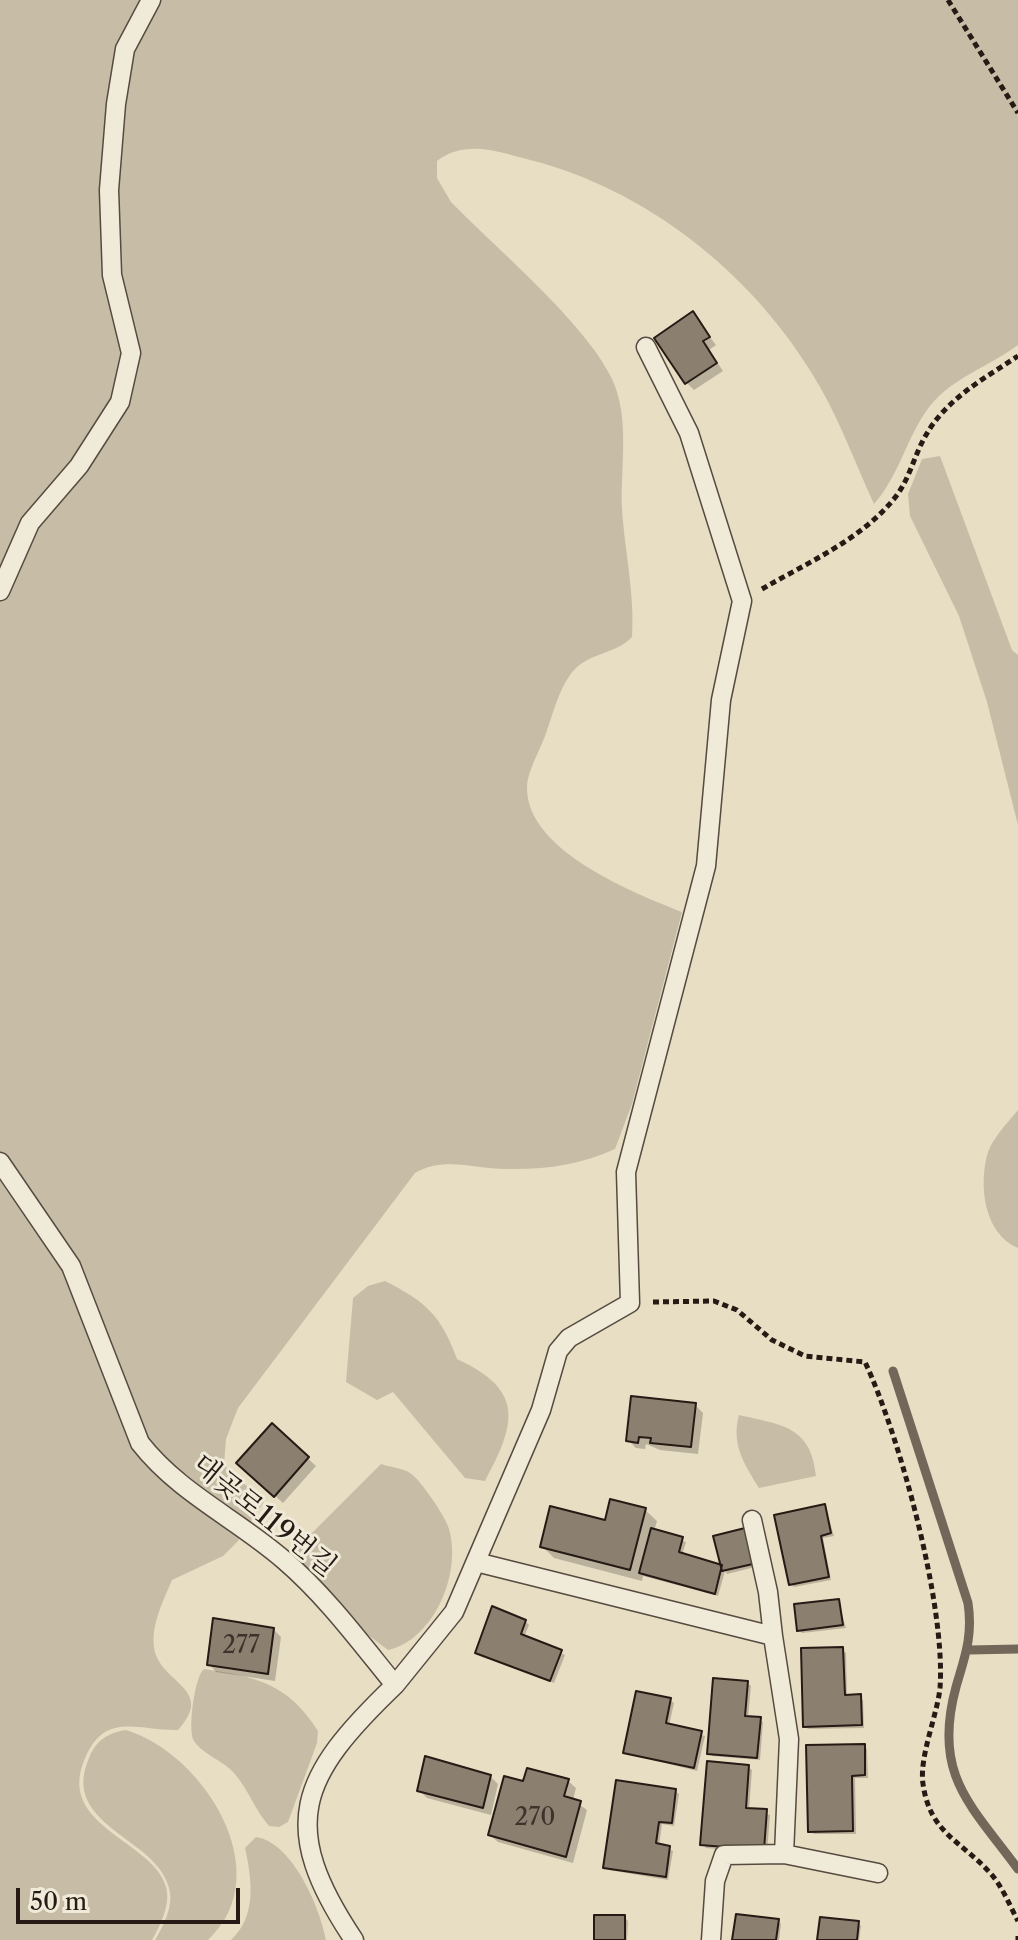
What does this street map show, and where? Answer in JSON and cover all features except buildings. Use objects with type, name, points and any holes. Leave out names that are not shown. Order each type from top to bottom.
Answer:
[{"type":"lane","points":[[0,591],[30,523],[79,466],[120,402],[131,353],[112,275],[109,190],[116,104],[125,49],[151,0]]},
{"type":"lane","points":[[354,1940],[317,1880],[307,1848],[307,1817],[326,1763],[343,1737],[395,1685],[454,1612],[541,1410],[558,1351],[569,1338],[630,1303],[626,1172],[706,866],[721,700],[742,601],[689,433],[646,347]]},
{"type":"lane","name":"대곶로119번길","points":[[0,1162],[71,1266],[140,1443],[156,1463],[196,1497],[284,1560],[338,1614],[395,1685]]},
{"type":"lane","points":[[752,1520],[768,1592],[789,1739],[784,1854]]},
{"type":"lane","points":[[476,1562],[773,1636]]},
{"type":"lane","points":[[711,1940],[715,1881],[724,1855],[784,1854],[878,1873]]},
{"type":"path","points":[[948,0],[1018,113]]},
{"type":"path","points":[[742,601],[844,542],[872,521],[895,499],[938,417],[956,399],[1018,356]]},
{"type":"path","points":[[630,1303],[714,1301],[737,1310],[772,1340],[805,1356],[865,1362],[881,1396],[915,1517],[940,1631],[940,1688],[922,1782],[936,1824],[992,1875],[1018,1921]]},
{"type":"shaded area","points":[[0,0],[1018,0],[1018,345],[939,396],[922,418],[891,480],[874,504],[829,403],[786,335],[725,268],[690,239],[614,191],[573,173],[482,149],[459,150],[437,161],[437,178],[451,202],[538,286],[581,333],[611,377],[621,409],[622,510],[631,590],[632,637],[619,647],[582,663],[565,684],[529,775],[527,788],[532,811],[544,831],[563,850],[586,866],[682,912],[632,1104],[615,1149],[575,1163],[534,1169],[448,1164],[415,1173],[238,1408],[226,1439],[224,1465],[264,1502],[238,1541],[223,1556],[172,1580],[154,1630],[158,1659],[189,1695],[191,1704],[188,1716],[178,1730],[123,1727],[101,1735],[84,1761],[79,1783],[84,1802],[95,1818],[144,1857],[158,1871],[166,1887],[166,1908],[152,1940],[0,1940]]},
{"type":"shaded area","points":[[940,456],[1012,650],[1018,655],[1018,825],[987,702],[959,616],[910,516],[908,494],[922,459]]},
{"type":"shaded area","points":[[1018,1110],[1018,1248],[998,1232],[991,1220],[986,1207],[984,1179],[990,1147]]},
{"type":"shaded area","points":[[385,1281],[422,1303],[445,1331],[457,1359],[479,1371],[504,1396],[508,1425],[485,1481],[465,1478],[393,1392],[377,1400],[346,1382],[353,1298],[368,1286]]},
{"type":"shaded area","points":[[739,1415],[781,1426],[801,1437],[813,1459],[816,1476],[759,1488],[738,1445]]},
{"type":"shaded area","points":[[381,1464],[407,1471],[420,1483],[447,1523],[452,1546],[448,1584],[431,1619],[404,1644],[388,1650],[360,1629],[291,1554]]},
{"type":"shaded area","points":[[204,1669],[255,1679],[282,1692],[307,1715],[318,1731],[317,1743],[288,1822],[279,1827],[269,1826],[234,1773],[194,1741],[191,1726],[193,1704]]},
{"type":"shaded area","points":[[126,1730],[155,1743],[181,1763],[205,1789],[223,1818],[234,1850],[236,1882],[228,1913],[208,1940],[155,1940],[165,1921],[170,1901],[169,1888],[161,1871],[98,1816],[87,1800],[83,1781],[95,1746],[103,1738]]},
{"type":"shaded area","points":[[256,1837],[269,1842],[292,1863],[311,1894],[326,1940],[231,1940],[249,1909],[251,1885],[245,1848]]},
{"type":"waterway","points":[[893,1371],[968,1603],[970,1626],[967,1646],[950,1717],[949,1744],[953,1766],[971,1806],[1018,1869]]},
{"type":"waterway","points":[[969,1650],[1018,1649]]}]
